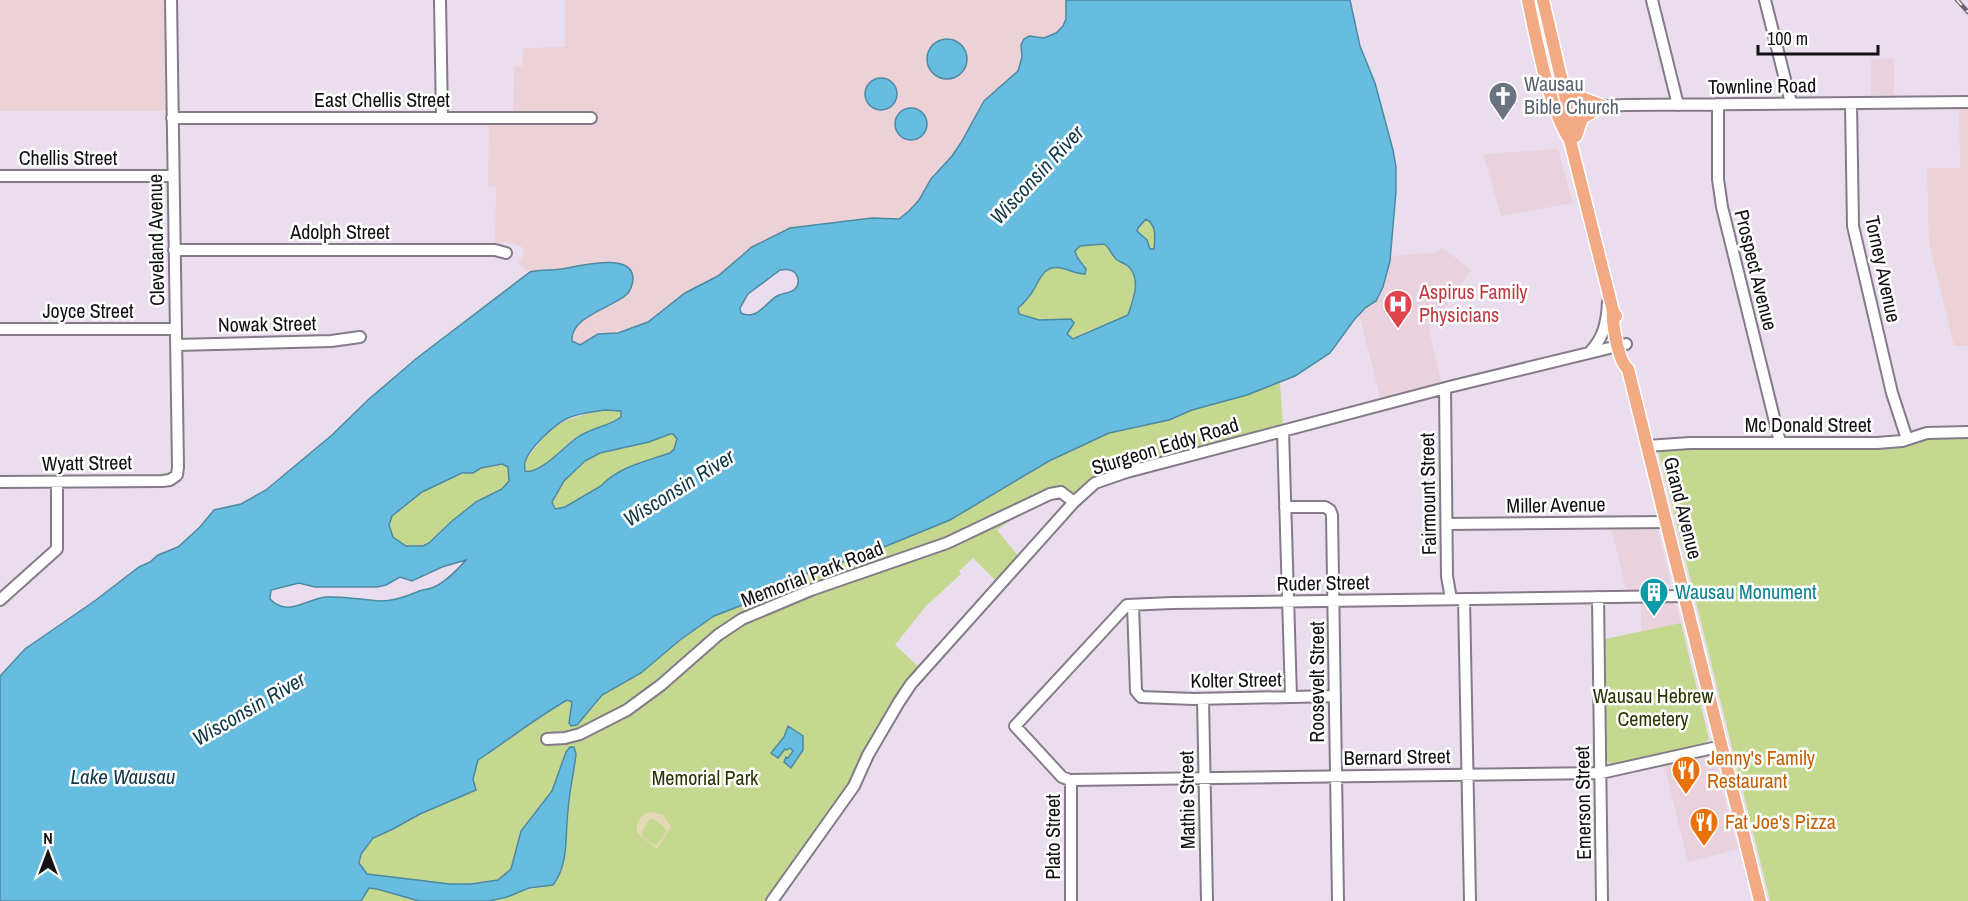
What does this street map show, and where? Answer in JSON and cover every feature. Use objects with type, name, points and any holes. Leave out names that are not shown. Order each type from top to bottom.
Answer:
[{"type":"main road","name":"Grand Avenue","points":[[1528,0],[1539,50],[1562,108]]},
{"type":"main road","name":"Grand Avenue","points":[[1543,0],[1562,82],[1562,126],[1571,144],[1608,289],[1613,311],[1612,320],[1622,345],[1623,365],[1628,369],[1760,901]]},
{"type":"main road","points":[[1562,82],[1576,96],[1603,106]]},
{"type":"main road","points":[[1571,144],[1582,118],[1603,106]]},
{"type":"street","name":"Cleveland Avenue","points":[[171,0],[178,467],[177,475],[173,478]]},
{"type":"street","points":[[440,0],[442,118]]},
{"type":"street","points":[[1652,0],[1678,105]]},
{"type":"street","points":[[1766,0],[1791,104]]},
{"type":"street","name":"Townline Road","points":[[1562,108],[1968,102]]},
{"type":"street","name":"Torney Avenue","points":[[1851,103],[1852,226],[1892,393],[1907,439]]},
{"type":"street","name":"Prospect Avenue","points":[[1718,104],[1718,173],[1722,207],[1780,442]]},
{"type":"street","name":"East Chellis Street","points":[[172,118],[591,118]]},
{"type":"street","name":"Chellis Street","points":[[0,176],[173,176]]},
{"type":"street","name":"Adolph Street","points":[[174,250],[495,250],[506,253]]},
{"type":"street","points":[[1588,353],[1604,332],[1608,289]]},
{"type":"street","name":"Joyce Street","points":[[0,329],[175,328]]},
{"type":"street","name":"Nowak Street","points":[[176,345],[331,341],[360,337]]},
{"type":"street","name":"Sturgeon Eddy Road","points":[[772,901],[854,786],[868,755],[904,693],[1074,502],[1092,485],[1108,478],[1283,431],[1622,345]]},
{"type":"street","name":"Fairmount Street","points":[[1445,389],[1447,576],[1451,599]]},
{"type":"street","points":[[1283,431],[1291,697]]},
{"type":"street","name":"Mc Donald Street","points":[[1647,446],[1780,442],[1877,443],[1902,441],[1927,433],[1968,432]]},
{"type":"street","name":"Wyatt Street","points":[[0,482],[162,481],[173,478]]},
{"type":"street","points":[[0,600],[57,549],[57,482]]},
{"type":"street","name":"Memorial Park Road","points":[[547,739],[580,734],[627,710],[661,685],[718,635],[756,613],[832,582],[947,543],[1050,494],[1061,492],[1074,502]]},
{"type":"street","name":"Roosevelt Street","points":[[1286,507],[1325,507],[1331,511],[1333,520],[1338,901]]},
{"type":"street","name":"Miller Avenue","points":[[1447,524],[1666,522]]},
{"type":"street","name":"Ruder Street","points":[[1133,604],[1684,596]]},
{"type":"street","name":"Emerson Street","points":[[1598,597],[1602,901]]},
{"type":"street","points":[[1464,599],[1470,901]]},
{"type":"street","name":"Kolter Street","points":[[1133,604],[1135,676],[1136,691],[1139,695],[1146,698],[1203,699],[1335,696]]},
{"type":"street","name":"Plato Street","points":[[1071,901],[1071,780],[1062,777],[1015,726],[1114,618],[1127,605],[1133,604]]},
{"type":"street","name":"Mathie Street","points":[[1203,699],[1207,901]]},
{"type":"street","name":"Bernard Street","points":[[1071,780],[1601,772],[1722,746]]},
{"type":"shaded area","points":[[0,0],[164,0],[166,111],[0,111]]},
{"type":"shaded area","points":[[565,0],[1066,0],[1066,19],[1056,33],[1044,38],[1029,36],[1021,45],[1022,57],[1018,71],[984,101],[952,156],[931,179],[919,200],[898,219],[872,218],[752,247],[718,276],[685,293],[648,322],[618,333],[598,334],[580,345],[572,341],[576,327],[599,309],[626,295],[615,263],[595,263],[566,269],[542,269],[530,272],[518,263],[523,255],[522,247],[508,242],[495,243],[496,187],[488,186],[489,124],[513,124],[514,66],[522,66],[523,48],[565,47]]},
{"type":"shaded area","points":[[1894,58],[1894,95],[1871,95],[1871,59]]},
{"type":"shaded area","points":[[1968,108],[1968,346],[1954,346],[1929,243],[1927,168],[1960,168],[1959,110]]},
{"type":"shaded area","points":[[1558,149],[1573,203],[1501,216],[1483,154]]},
{"type":"shaded area","points":[[1442,247],[1471,270],[1429,331],[1442,385],[1381,401],[1359,314],[1376,301],[1383,287],[1391,256],[1437,252]]},
{"type":"shaded area","points":[[1611,527],[1657,528],[1670,580],[1668,587],[1660,590],[1626,590]]},
{"type":"shaded area","points":[[1641,602],[1673,603],[1677,607],[1681,623],[1641,632]]},
{"type":"shaded area","points":[[1707,754],[1713,756],[1738,849],[1688,862],[1664,765]]},
{"type":"green space","points":[[1146,219],[1154,229],[1154,250],[1150,249],[1146,240],[1137,231]]},
{"type":"green space","points":[[1104,244],[1116,259],[1128,266],[1135,277],[1135,289],[1128,315],[1072,339],[1067,335],[1071,319],[1039,320],[1019,314],[1018,308],[1031,294],[1047,270],[1057,268],[1075,273],[1085,265],[1077,257],[1075,251],[1080,246]]},
{"type":"green space","name":"Memorial Park","points":[[1280,382],[1283,426],[1112,472],[1086,485],[1063,502],[1060,498],[1035,505],[997,530],[1019,557],[996,581],[973,558],[959,571],[961,574],[926,606],[895,645],[919,667],[895,697],[855,777],[766,901],[489,901],[543,887],[563,865],[576,754],[559,773],[552,791],[521,831],[511,869],[498,880],[450,884],[367,874],[359,864],[361,854],[373,838],[475,789],[473,779],[478,760],[567,700],[572,702],[569,724],[577,725],[602,695],[641,673],[680,640],[714,616],[816,569],[857,558],[950,520],[1049,461],[1109,433],[1169,420],[1192,410],[1247,395]]},
{"type":"green space","points":[[605,410],[621,411],[622,417],[583,433],[542,466],[535,470],[525,471],[525,462],[550,431],[566,421]]},
{"type":"green space","points":[[670,434],[677,439],[670,453],[624,469],[601,486],[565,507],[555,509],[552,502],[564,481],[585,461],[600,453],[649,442]]},
{"type":"green space","points":[[1968,436],[1968,901],[1770,901],[1659,453],[1663,448]]},
{"type":"green space","points":[[502,464],[508,467],[509,481],[502,489],[476,502],[429,543],[423,546],[406,546],[393,538],[389,526],[391,517],[418,495],[452,478]]},
{"type":"green space","name":"Wausau Hebrew Cemetery","points":[[1681,623],[1709,739],[1704,743],[1610,766],[1607,759],[1605,639]]},
{"type":"green space","points":[[369,888],[377,889],[419,901],[361,901]]},
{"type":"sand","points":[[650,812],[663,815],[671,827],[657,849],[637,833],[639,820]],"holes":[[[650,819],[654,819],[665,828],[666,832],[658,844],[654,845],[642,836]]]},
{"type":"water","points":[[1066,0],[1350,0],[1360,46],[1375,83],[1393,150],[1396,191],[1390,261],[1383,287],[1376,301],[1365,308],[1354,320],[1330,353],[1295,376],[1247,395],[1192,410],[1169,420],[1109,433],[1049,461],[950,520],[857,558],[816,569],[714,616],[680,640],[641,673],[602,695],[577,725],[571,726],[569,723],[572,702],[567,700],[522,729],[478,760],[473,779],[476,790],[420,814],[373,838],[361,854],[359,863],[367,874],[450,884],[498,880],[511,869],[521,831],[552,791],[566,752],[570,747],[574,747],[576,754],[564,859],[553,885],[529,888],[489,901],[419,901],[369,888],[361,901],[0,901],[0,676],[25,649],[139,567],[158,555],[178,547],[200,527],[214,510],[241,504],[266,490],[332,435],[369,399],[417,358],[530,272],[605,262],[624,265],[630,270],[633,280],[627,294],[584,319],[577,326],[572,341],[580,345],[598,334],[618,333],[648,322],[685,293],[718,276],[752,247],[790,228],[872,218],[899,219],[919,200],[931,179],[952,156],[984,101],[1018,71],[1022,57],[1021,45],[1024,39],[1029,36],[1044,38],[1056,33],[1066,19]],"holes":[[[1146,219],[1150,222],[1154,232],[1154,249],[1150,249],[1147,240],[1137,231]],[[1104,244],[1116,259],[1132,271],[1135,283],[1134,296],[1128,315],[1073,339],[1067,334],[1074,323],[1071,319],[1039,320],[1019,314],[1018,308],[1031,294],[1046,271],[1055,267],[1085,274],[1086,269],[1075,251],[1080,246]],[[780,270],[790,270],[797,275],[798,284],[795,289],[777,296],[756,313],[747,315],[741,313],[740,308],[748,294]],[[605,410],[621,411],[621,417],[581,435],[537,469],[525,471],[527,456],[537,444],[563,421],[581,414]],[[670,434],[677,439],[670,453],[624,469],[601,486],[565,507],[555,509],[552,502],[564,481],[585,461],[600,453],[649,442]],[[502,464],[508,467],[509,481],[502,489],[476,502],[423,546],[406,546],[393,537],[389,525],[392,516],[422,492],[462,473],[473,473],[481,468]],[[466,560],[438,585],[395,599],[381,601],[326,597],[291,607],[284,607],[270,599],[271,590],[299,583],[315,587],[377,587],[400,577],[412,581],[442,567]]]},
{"type":"water","points":[[947,39],[961,45],[967,59],[961,73],[947,79],[933,73],[927,59],[933,45]]},
{"type":"water","points":[[881,78],[893,82],[897,94],[893,106],[881,110],[869,106],[865,94],[869,82]]},
{"type":"water","points":[[911,108],[923,112],[927,124],[923,136],[911,140],[899,136],[895,124],[899,112]]},
{"type":"water","points":[[788,726],[803,736],[803,750],[791,768],[784,762],[793,751],[790,748],[785,749],[778,758],[771,753],[784,737]]},
{"type":"railway","points":[[1957,0],[1968,12]]},
{"type":"place","name":"Wausau Bible Church","points":[[1503,122]]},
{"type":"place","name":"Aspirus Family Physicians","points":[[1398,330]]},
{"type":"place","name":"Wausau Monument","points":[[1654,618]]},
{"type":"place","name":"Jenny's Family Restaurant","points":[[1686,796]]},
{"type":"place","name":"Fat Joe's Pizza","points":[[1704,848]]},
{"type":"water label","name":"Wisconsin River","points":[[1037,175]]},
{"type":"water label","name":"Wisconsin River","points":[[679,488]]},
{"type":"water label","name":"Wisconsin River","points":[[249,709]]},
{"type":"water label","name":"Lake Wausau","points":[[123,777]]}]
